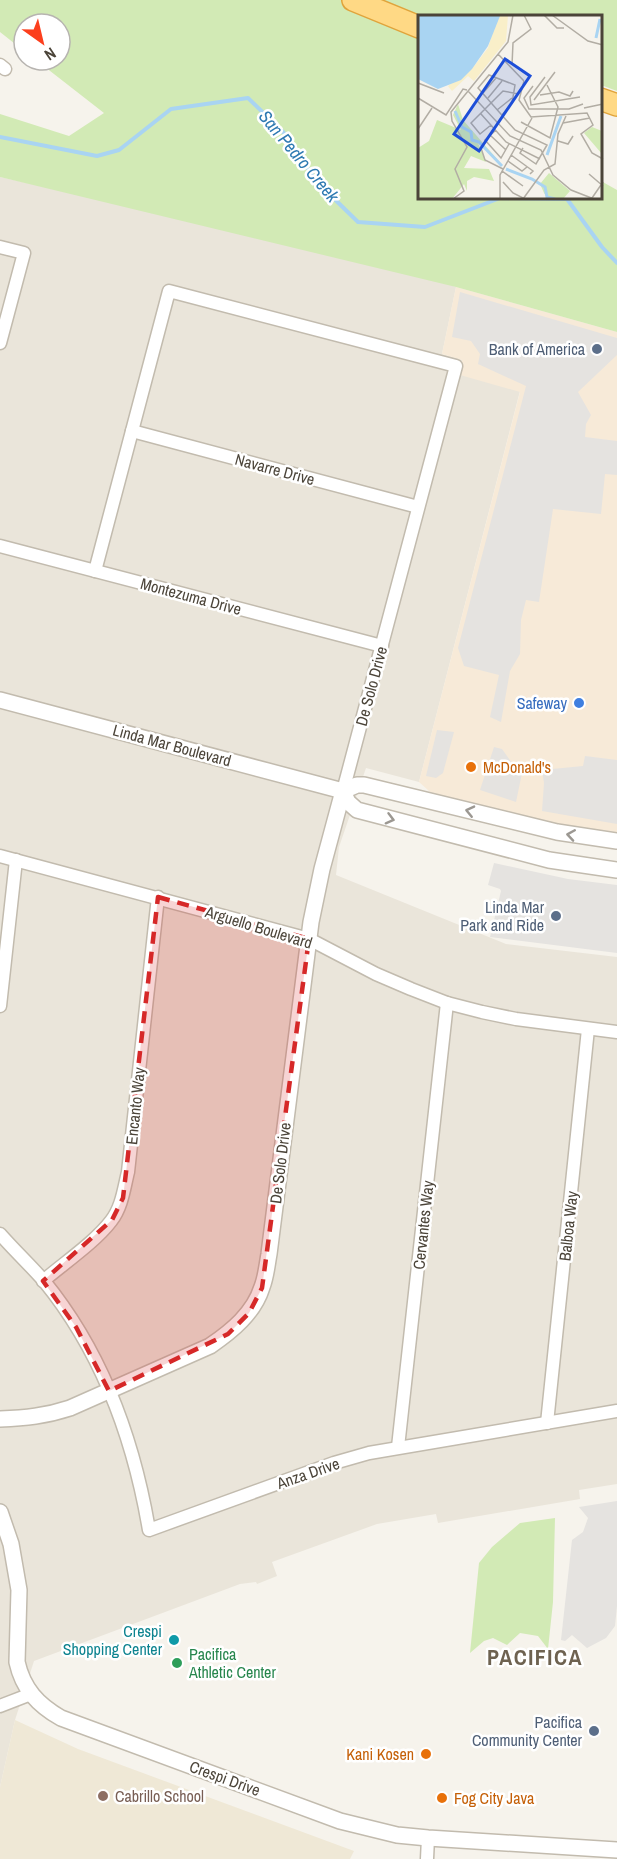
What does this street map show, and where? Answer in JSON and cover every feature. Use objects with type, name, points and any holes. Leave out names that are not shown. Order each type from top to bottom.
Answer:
[{"type":"highway","points":[[352,0],[418,27]]},
{"type":"highway","points":[[602,100],[617,105]]},
{"type":"street","points":[[0,247],[24,253],[0,343]]},
{"type":"street","name":"De Solo Drive","points":[[0,1419],[33,1418],[52,1414],[210,1346],[228,1334],[249,1313],[262,1288],[269,1254],[309,939],[318,887],[456,366],[169,291],[95,571]]},
{"type":"street","name":"Navarre Drive","points":[[132,431],[418,507]]},
{"type":"street","name":"Montezuma Drive","points":[[0,546],[382,646]]},
{"type":"street","name":"Linda Mar Boulevard","points":[[0,700],[343,791],[357,784],[364,785],[557,832],[617,841]]},
{"type":"street","points":[[343,791],[348,802],[357,810],[549,860],[617,870]]},
{"type":"street","name":"Arguello Boulevard","points":[[0,856],[309,939],[376,975],[447,1003],[516,1019],[617,1032]]},
{"type":"street","points":[[0,1005],[16,860]]},
{"type":"street","name":"Encanto Way","points":[[43,1281],[112,1220],[123,1198],[128,1172],[158,897]]},
{"type":"street","name":"Cervantes Way","points":[[398,1447],[447,1003]]},
{"type":"street","name":"Balboa Way","points":[[547,1423],[588,1029]]},
{"type":"street","points":[[0,1234],[43,1281],[76,1327],[109,1391]]},
{"type":"street","name":"Anza Drive","points":[[109,1391],[133,1454],[149,1530],[334,1462],[369,1453],[617,1411]]},
{"type":"street","name":"Crespi Drive","points":[[0,1512],[11,1544],[19,1590],[17,1662],[20,1674],[31,1694],[49,1711],[61,1718],[340,1821],[398,1835],[617,1850]]},
{"type":"street","points":[[0,1706],[31,1694]]},
{"type":"street","points":[[427,1859],[428,1838]]},
{"type":"highlighted area","points":[[158,897],[309,939],[262,1288],[249,1313],[228,1334],[109,1391],[76,1327],[43,1281],[112,1220],[123,1198]]},
{"type":"shaded area","points":[[0,177],[381,261],[456,287],[442,354],[462,360],[520,391],[419,782],[366,768],[339,847],[336,875],[506,944],[617,957],[617,1484],[579,1490],[580,1499],[438,1523],[436,1514],[377,1524],[272,1562],[277,1576],[257,1584],[256,1582],[240,1584],[34,1661],[15,1720],[0,1787]]},
{"type":"shaded area","points":[[456,287],[617,332],[617,835],[532,823],[439,800],[419,782],[520,392],[460,375],[462,360],[442,354]]},
{"type":"shaded area","points":[[460,292],[617,338],[617,355],[578,392],[591,415],[586,424],[585,437],[617,441],[617,475],[605,474],[601,514],[553,509],[539,602],[526,600],[521,620],[520,654],[510,671],[501,722],[490,717],[499,675],[464,666],[458,648],[526,386],[478,364],[480,354],[471,341],[452,337]]},
{"type":"shaded area","points":[[437,730],[454,732],[443,773],[436,778],[426,776]]},
{"type":"shaded area","points":[[494,747],[502,749],[514,766],[513,771],[522,773],[516,802],[480,790]]},
{"type":"shaded area","points":[[585,756],[617,760],[617,824],[542,811],[544,783],[542,770],[583,766]]},
{"type":"shaded area","name":"Linda Mar Park and Ride","points":[[494,863],[568,879],[617,885],[617,953],[490,937],[501,891],[488,885]]},
{"type":"shaded area","points":[[617,1501],[615,1626],[606,1638],[587,1648],[572,1635],[565,1641],[561,1640],[572,1540],[583,1532],[588,1518],[579,1507]]},
{"type":"shaded area","name":"Cabrillo School","points":[[15,1720],[78,1749],[354,1851],[350,1859],[0,1859],[0,1787]]},
{"type":"green space","points":[[0,0],[342,0],[418,38],[418,200],[602,200],[602,182],[617,190],[617,332],[456,287],[0,177],[0,114],[69,136],[104,113],[51,72],[72,72],[72,12],[12,12],[12,42],[0,32]]},
{"type":"green space","points":[[383,0],[617,0],[617,91],[602,85],[602,15],[418,17]]},
{"type":"green space","points":[[555,1518],[553,1602],[548,1649],[538,1636],[520,1633],[507,1645],[493,1638],[484,1641],[470,1653],[479,1563],[492,1547],[520,1523]]},
{"type":"waterway","name":"San Pedro Creek","points":[[0,137],[97,156],[119,150],[171,109],[248,98],[284,133],[317,182],[358,222],[425,227],[495,200]]},
{"type":"waterway","name":"San Pedro Creek","points":[[568,200],[602,247],[617,263]]},
{"type":"place","name":"Bank of America","points":[[597,349]]},
{"type":"place","name":"Safeway","points":[[579,703]]},
{"type":"place","name":"McDonald's","points":[[471,767]]},
{"type":"place","name":"Linda Mar Park and Ride","points":[[556,916]]},
{"type":"place","name":"Crespi Shopping Center","points":[[174,1640]]},
{"type":"place","name":"Pacifica Athletic Center","points":[[177,1663]]},
{"type":"place","name":"Pacifica Community Center","points":[[594,1731]]},
{"type":"place","name":"Kani Kosen","points":[[426,1754]]},
{"type":"place","name":"Cabrillo School","points":[[103,1796]]},
{"type":"place","name":"Fog City Java","points":[[442,1798]]},
{"type":"district","name":"PACIFICA","points":[[535,1657]]}]
